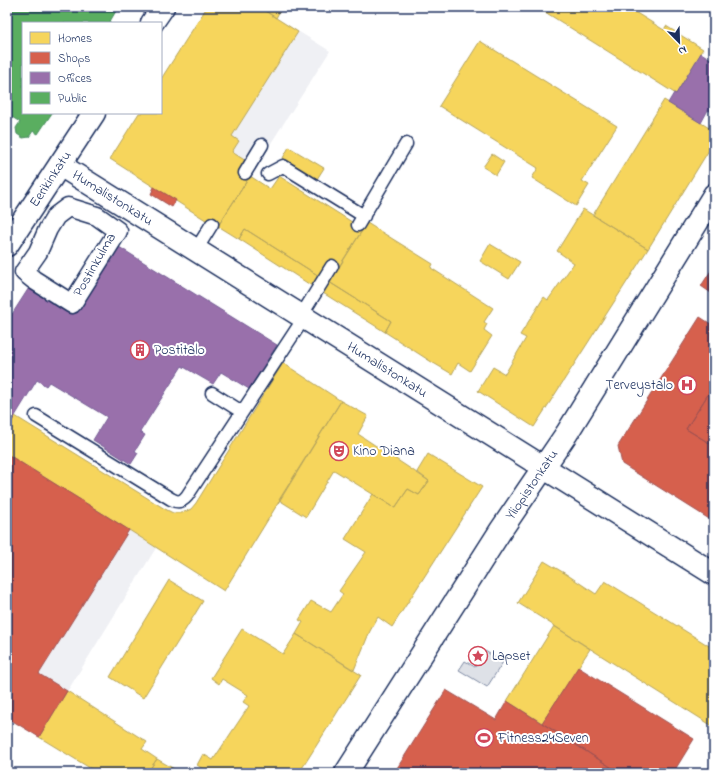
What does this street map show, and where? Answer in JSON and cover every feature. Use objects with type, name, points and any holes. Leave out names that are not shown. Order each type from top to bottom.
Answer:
[{"type":"street","points":[[153,22],[163,7]]},
{"type":"street","name":"Eerikinkatu","points":[[7,245],[93,114]]},
{"type":"street","name":"Humalistonkatu","points":[[60,165],[714,574]]},
{"type":"street","name":"Yliopistonkatu","points":[[346,773],[501,530],[571,427],[714,195]]},
{"type":"street","name":"Postinkulma","points":[[68,207],[97,216],[118,231],[72,304],[34,280],[24,272],[38,252],[56,216],[68,207]]},
{"type":"lane","points":[[268,174],[283,166],[361,221],[406,144]]},
{"type":"lane","points":[[245,173],[262,145]]},
{"type":"lane","points":[[196,250],[212,224]]},
{"type":"lane","points":[[36,416],[176,502],[184,500],[242,412],[302,317],[332,266]]},
{"type":"lane","points":[[212,393],[242,412]]},
{"type":"shaded area","points":[[207,7],[259,7],[330,51],[218,226],[165,194],[161,114],[162,77]]},
{"type":"shaded area","points":[[7,454],[156,548],[39,737],[11,720]]},
{"type":"shaded area","points":[[485,651],[503,662],[487,687],[459,670],[465,661],[475,667]]},
{"type":"building: Homes","points":[[207,7],[259,7],[298,32],[232,136],[239,141],[232,152],[246,161],[250,176],[218,226],[212,224],[110,159],[138,114],[162,114],[162,77]]},
{"type":"building: Homes","points":[[259,7],[282,7],[276,18]]},
{"type":"building: Homes","points":[[537,7],[631,7],[630,9],[664,30],[666,26],[703,49],[676,94]]},
{"type":"building: Homes","points":[[480,41],[617,126],[582,181],[589,185],[576,206],[532,178],[538,168],[439,106]]},
{"type":"building: Homes","points":[[664,100],[714,131],[714,142],[648,249],[593,215]]},
{"type":"building: Homes","points":[[289,147],[324,168],[317,179],[283,158]]},
{"type":"building: Homes","points":[[492,154],[504,162],[496,175],[483,167]]},
{"type":"building: Homes","points":[[250,176],[270,189],[279,176],[363,229],[338,269],[327,263],[319,276],[245,229],[239,239],[218,226]]},
{"type":"building: Homes","points":[[583,209],[648,249],[534,427],[478,391],[493,367],[505,374],[526,338],[520,335],[544,297],[548,300],[574,263],[557,251]]},
{"type":"building: Homes","points":[[367,223],[433,264],[431,268],[493,308],[484,322],[487,324],[484,330],[492,336],[470,371],[458,363],[452,374],[430,361],[385,332],[391,321],[329,282]]},
{"type":"building: Homes","points":[[245,229],[319,276],[312,286],[239,239]]},
{"type":"building: Homes","points":[[490,244],[520,262],[509,279],[480,261]]},
{"type":"building: Homes","points":[[329,282],[391,321],[385,332],[323,293]]},
{"type":"building: Homes","points":[[283,363],[341,401],[224,591],[7,454],[7,429],[15,416],[165,509],[173,513],[182,513],[191,509],[196,503]]},
{"type":"building: Homes","points":[[341,401],[368,416],[358,434],[429,481],[419,495],[408,489],[395,508],[334,470],[306,517],[279,500]]},
{"type":"building: Homes","points":[[428,454],[482,487],[392,627],[378,617],[370,631],[354,670],[296,634],[303,622],[299,620],[311,601],[331,612],[343,594],[339,591],[366,552],[345,539],[373,494],[395,508],[408,489],[419,495],[429,481],[417,472]]},
{"type":"building: Homes","points":[[544,561],[596,594],[605,581],[714,649],[714,727],[518,603]]},
{"type":"building: Homes","points":[[169,580],[203,601],[143,698],[110,677]]},
{"type":"building: Homes","points":[[554,626],[590,649],[542,723],[507,701]]},
{"type":"building: Homes","points":[[242,629],[283,654],[296,634],[361,675],[299,773],[205,773],[206,771],[197,765],[203,754],[213,760],[249,706],[243,702],[248,695],[222,679],[219,684],[211,678]]},
{"type":"building: Homes","points":[[67,691],[147,742],[142,749],[157,759],[147,773],[98,773],[39,737]]},
{"type":"building: Homes","points":[[157,759],[181,773],[147,773]]},
{"type":"building: Shops","points":[[154,187],[176,200],[172,207],[151,194]]},
{"type":"building: Shops","points":[[714,266],[714,295],[701,286]]},
{"type":"building: Shops","points":[[700,317],[714,326],[714,385],[686,429],[714,446],[714,522],[622,464],[618,446]]},
{"type":"building: Shops","points":[[714,385],[714,446],[686,429]]},
{"type":"building: Shops","points":[[7,454],[129,530],[39,674],[67,691],[39,737],[11,720],[7,726]]},
{"type":"building: Shops","points":[[578,667],[694,739],[673,773],[620,773],[542,723]]},
{"type":"building: Shops","points":[[446,690],[496,720],[507,701],[620,773],[394,773]]},
{"type":"building: Offices","points":[[701,53],[714,61],[714,109],[712,112],[708,110],[701,123],[668,103],[674,93],[676,94]]},
{"type":"building: Offices","name":"Postitalo","points":[[111,242],[277,345],[249,389],[221,372],[213,384],[182,366],[140,432],[145,435],[135,451],[138,453],[131,464],[93,440],[107,417],[49,382],[46,386],[37,380],[7,429],[7,322],[34,280],[72,304]]},
{"type":"building: Public","points":[[7,7],[109,7],[116,11],[110,22],[22,22],[22,114],[51,114],[38,134],[33,131],[29,137],[23,138],[17,134],[16,128],[20,122],[7,114]]},
{"type":"place","name":"Postitalo","points":[[140,350]]},
{"type":"place","name":"Terveystalo","points":[[687,385]]},
{"type":"place","name":"Kino Diana","points":[[339,451]]},
{"type":"place","name":"Lapset","points":[[478,656]]},
{"type":"place","name":"Fitness24Seven","points":[[484,738]]}]
